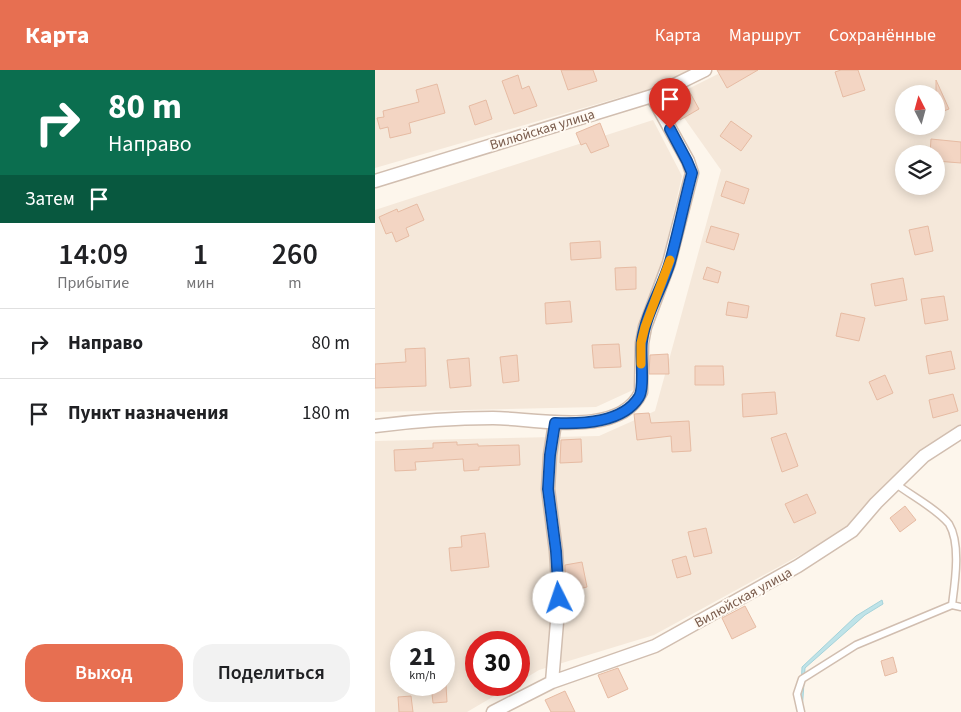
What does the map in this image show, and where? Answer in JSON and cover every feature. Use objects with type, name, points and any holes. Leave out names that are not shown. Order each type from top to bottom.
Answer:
[{"type":"street","name":"Вилюйская улица","points":[[375,181],[653,96],[705,70]]},
{"type":"street","points":[[375,426],[423,421],[492,418],[575,424],[597,421],[619,414],[632,405],[641,392],[641,343],[645,327],[669,263],[692,173],[653,96]]},
{"type":"street","points":[[552,682],[559,598],[556,551],[548,489],[550,455],[555,423]]},
{"type":"street","name":"Вилюйская улица","points":[[493,712],[552,682],[655,646],[798,566],[852,530],[876,503],[924,456],[961,432]]},
{"type":"lane","points":[[896,484],[939,515],[953,530],[957,543],[957,568],[952,605]]},
{"type":"lane","points":[[801,712],[797,694],[802,679],[856,645],[952,605],[961,607]]},
{"type":"shaded area","points":[[375,70],[695,70],[670,83],[375,168]]},
{"type":"shaded area","points":[[726,70],[961,70],[961,428],[917,453],[844,531],[654,635],[539,670],[530,675],[530,631],[465,631],[465,696],[494,696],[467,712],[375,712],[375,441],[599,436],[655,411],[721,170],[670,98]]},
{"type":"shaded area","points":[[653,120],[682,176],[633,390],[596,407],[375,412],[375,210]]},
{"type":"water","points":[[882,600],[883,604],[865,615],[805,668],[802,712],[800,712],[802,667],[856,616]]},
{"type":"building","points":[[561,70],[593,70],[597,81],[568,90]]},
{"type":"building","points":[[717,70],[758,70],[727,88]]},
{"type":"building","points":[[858,70],[865,90],[843,97],[835,72]]},
{"type":"building","points":[[518,75],[522,89],[529,86],[537,106],[514,114],[502,81]]},
{"type":"building","points":[[437,84],[445,113],[409,123],[411,133],[390,138],[388,127],[380,129],[377,118],[384,117],[383,111],[419,102],[416,90]]},
{"type":"building","points":[[688,89],[699,109],[680,120],[669,100]]},
{"type":"building","points":[[486,100],[492,119],[475,125],[469,106]]},
{"type":"building","points":[[945,100],[949,109],[945,111]]},
{"type":"building","points":[[731,121],[752,136],[741,151],[720,136]]},
{"type":"building","points":[[600,123],[609,146],[591,153],[586,143],[581,145],[576,133]]},
{"type":"building","points":[[931,139],[961,142],[961,163],[945,162],[945,145],[931,145]]},
{"type":"building","points":[[726,181],[749,189],[744,204],[721,196]]},
{"type":"building","points":[[417,204],[424,220],[406,228],[409,236],[396,242],[392,232],[386,234],[379,217],[397,209],[398,212]]},
{"type":"building","points":[[711,226],[739,234],[734,250],[706,242]]},
{"type":"building","points":[[928,226],[933,251],[915,255],[909,230]]},
{"type":"building","points":[[600,241],[601,258],[571,260],[570,243]]},
{"type":"building","points":[[636,267],[636,289],[616,290],[615,268]]},
{"type":"building","points":[[707,267],[721,272],[718,283],[703,279]]},
{"type":"building","points":[[903,278],[907,300],[875,306],[871,284]]},
{"type":"building","points":[[944,296],[948,320],[925,324],[921,299]]},
{"type":"building","points":[[570,301],[572,322],[546,324],[545,303]]},
{"type":"building","points":[[728,302],[749,306],[747,318],[726,315]]},
{"type":"building","points":[[841,313],[865,318],[859,341],[836,336]]},
{"type":"building","points":[[619,344],[621,367],[594,368],[592,345]]},
{"type":"building","points":[[425,348],[426,386],[375,388],[375,364],[406,362],[405,349]]},
{"type":"building","points":[[951,351],[955,369],[929,374],[926,356]]},
{"type":"building","points":[[668,354],[669,374],[649,374],[650,355]]},
{"type":"building","points":[[517,355],[519,381],[503,383],[500,357]]},
{"type":"building","points":[[469,358],[471,386],[450,388],[447,360]]},
{"type":"building","points":[[695,366],[723,366],[724,385],[695,385]]},
{"type":"building","points":[[885,375],[893,393],[877,400],[869,382]]},
{"type":"building","points":[[775,392],[777,414],[743,417],[742,394]]},
{"type":"building","points":[[953,394],[958,411],[933,418],[929,400]]},
{"type":"building","points":[[649,413],[651,423],[689,421],[691,451],[672,452],[671,436],[637,440],[634,414]]},
{"type":"building","points":[[786,433],[798,466],[782,472],[771,438]]},
{"type":"building","points":[[581,439],[582,462],[560,463],[561,440]]},
{"type":"building","points":[[457,442],[457,445],[519,445],[520,465],[479,467],[479,470],[464,471],[463,459],[415,462],[416,470],[395,471],[394,450],[433,448],[433,443]]},
{"type":"building","points":[[807,494],[816,513],[794,523],[785,504]]},
{"type":"building","points":[[905,506],[916,520],[900,532],[890,518]]},
{"type":"building","points":[[706,528],[712,553],[694,557],[688,532]]},
{"type":"building","points":[[485,533],[489,567],[451,571],[449,548],[462,547],[461,536]]},
{"type":"building","points":[[686,556],[691,574],[677,578],[672,560]]},
{"type":"building","points":[[582,562],[587,587],[575,590],[573,583],[566,584],[565,565]]},
{"type":"building","points":[[745,606],[756,627],[732,639],[722,618]]},
{"type":"building","points":[[893,657],[897,672],[885,676],[881,661]]},
{"type":"building","points":[[618,668],[628,689],[608,698],[598,675]]},
{"type":"building","points":[[565,691],[575,712],[551,712],[545,700]]},
{"type":"building","points":[[411,696],[413,712],[399,712],[398,697]]},
{"type":"building","points":[[432,696],[447,696],[447,702],[433,703]]},
{"type":"slow traffic","points":[[641,364],[641,343],[645,327],[670,260]]},
{"type":"route","points":[[559,598],[556,551],[548,489],[550,455],[555,423],[575,424],[597,421],[619,414],[639,398],[641,392],[641,343],[645,327],[669,263],[692,173],[670,129]]}]
